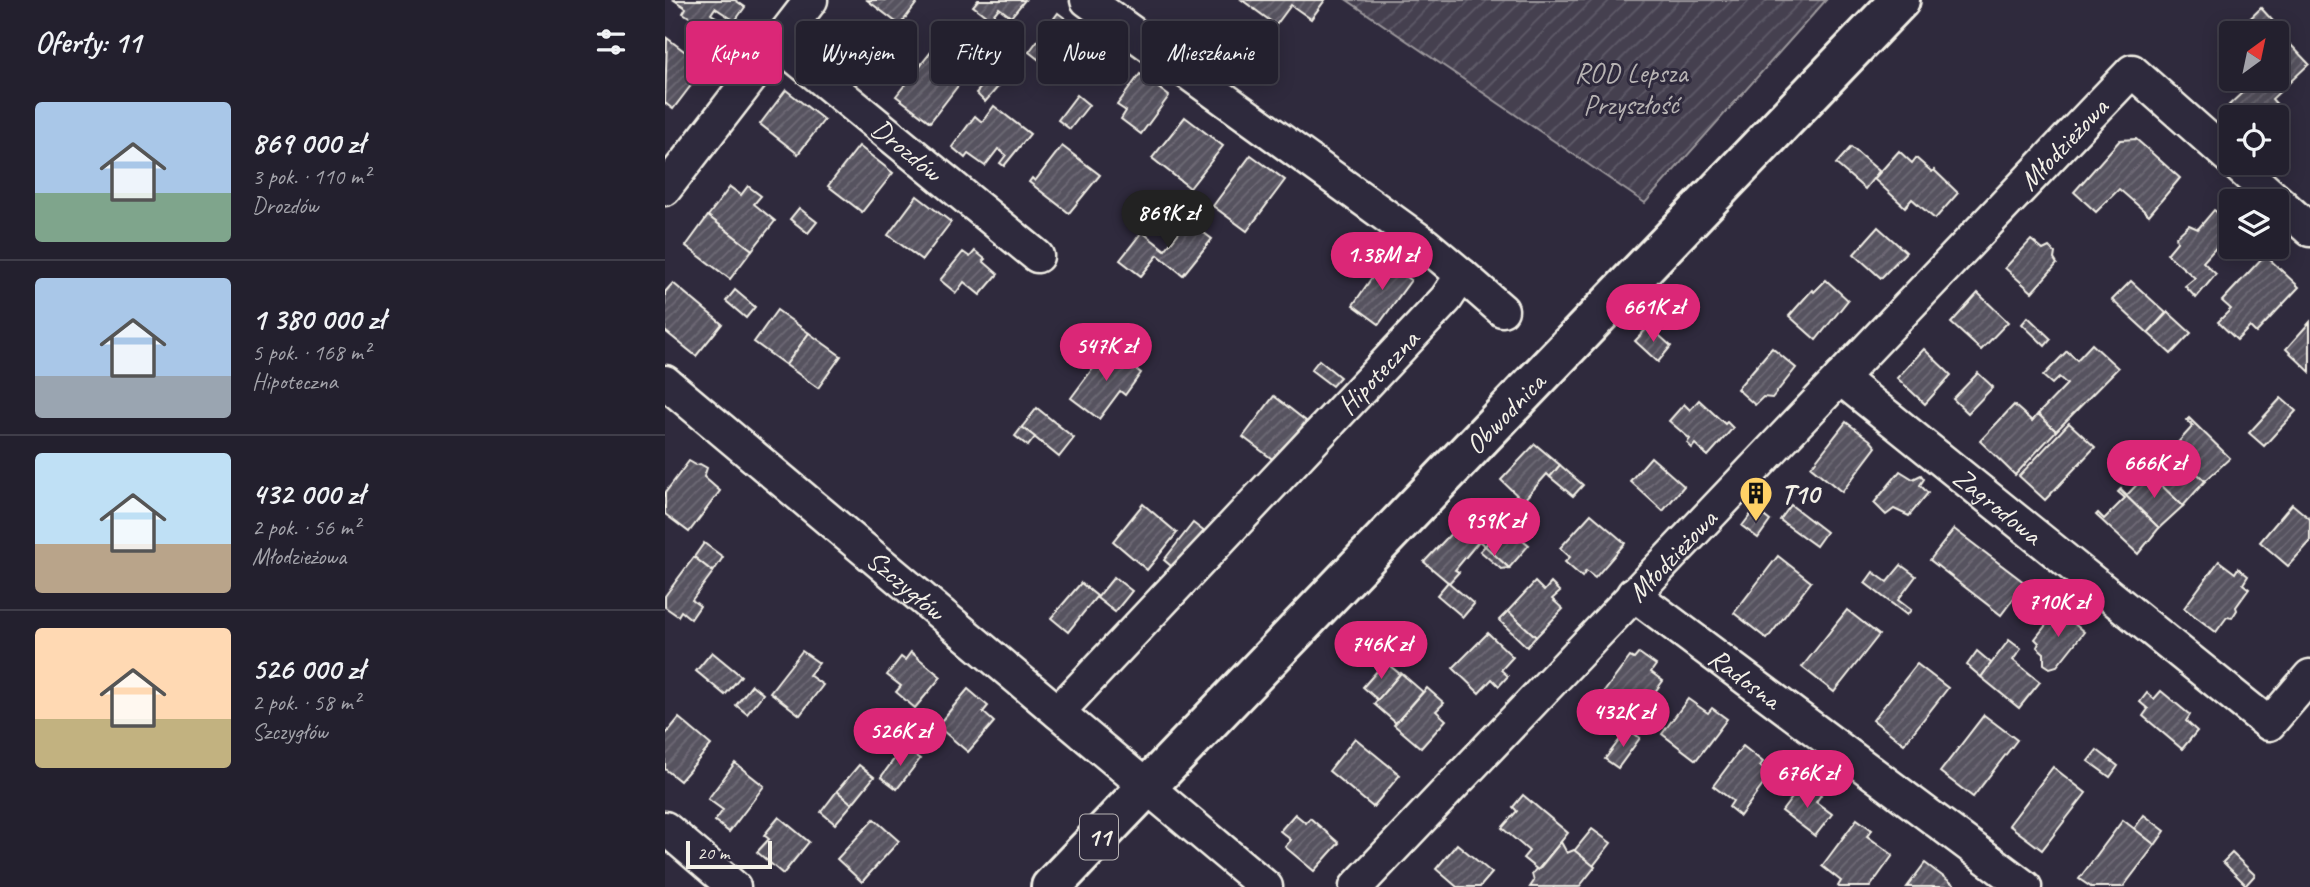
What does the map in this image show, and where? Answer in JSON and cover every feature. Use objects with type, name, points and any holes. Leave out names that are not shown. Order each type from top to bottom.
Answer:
[{"type":"highway","name":"Obwodnica","points":[[1051,887],[1901,0]]},
{"type":"street","points":[[782,40],[811,0]]},
{"type":"street","points":[[1087,0],[1425,244],[1502,310]]},
{"type":"street","name":"Drozdów","points":[[782,46],[1037,256]]},
{"type":"street","name":"Młodzieżowa","points":[[1356,887],[2132,71],[2219,149]]},
{"type":"street","points":[[665,189],[748,84]]},
{"type":"street","points":[[2249,175],[2310,230]]},
{"type":"street","name":"Hipoteczna","points":[[1058,712],[1446,299],[1462,275]]},
{"type":"street","name":"Zagrodowa","points":[[1840,378],[2269,724],[2310,677]]},
{"type":"street","name":"Szczygłów","points":[[665,382],[1266,887]]},
{"type":"street","name":"Radosna","points":[[1633,594],[2025,887]]},
{"type":"street","points":[[665,828],[734,887]]},
{"type":"green space","name":"ROD Lepsza Przyszłość","points":[[1347,0],[1826,0],[1645,203]]},
{"type":"building","points":[[674,0],[735,0],[745,7],[735,21],[715,8],[711,14],[716,17],[713,21],[696,21],[683,13],[686,8]]},
{"type":"building","points":[[867,0],[919,0],[903,21],[895,21]]},
{"type":"building","points":[[978,0],[1025,0],[1011,17],[999,8],[990,19],[973,6]]},
{"type":"building","points":[[1242,0],[1325,0],[1311,19],[1291,5],[1278,22],[1271,21]]},
{"type":"building","points":[[2261,8],[2273,21],[2247,21]]},
{"type":"building","points":[[1058,13],[1069,21],[1052,21]]},
{"type":"building","points":[[667,38],[686,52],[686,84],[692,84],[673,109],[665,103]]},
{"type":"building","points":[[1038,40],[1038,59],[1029,52]]},
{"type":"building","points":[[2291,45],[2309,64],[2289,83]]},
{"type":"building","points":[[931,52],[931,84],[959,84],[930,122],[896,96],[906,84],[917,84],[917,70]]},
{"type":"building","points":[[1140,74],[1142,84],[1153,84],[1169,96],[1141,134],[1121,119],[1126,111],[1117,105]]},
{"type":"building","points":[[984,84],[1000,84],[985,102],[976,93]]},
{"type":"building","points":[[786,90],[824,120],[798,154],[760,124]]},
{"type":"building","points":[[2244,91],[2280,91],[2272,99],[2277,105],[2229,105]]},
{"type":"building","points":[[1077,95],[1089,105],[1070,129],[1058,120]]},
{"type":"building","points":[[994,106],[1030,134],[1004,166],[1000,163],[1006,155],[998,149],[985,166],[968,154],[965,158],[952,147],[975,116],[982,122]]},
{"type":"building","points":[[1185,117],[1223,146],[1190,188],[1152,158]]},
{"type":"building","points":[[2136,139],[2180,178],[2149,215],[2119,189],[2096,212],[2074,192],[2120,140]]},
{"type":"building","points":[[859,146],[893,173],[862,212],[828,186]]},
{"type":"building","points":[[1062,146],[1100,175],[1069,213],[1029,182],[1032,178],[1035,181]]},
{"type":"building","points":[[1851,147],[1879,171],[1865,189],[1836,164]]},
{"type":"building","points":[[1899,151],[1912,163],[1916,158],[1932,172],[1934,170],[1958,193],[1935,219],[1912,199],[1905,207],[1874,179]]},
{"type":"building","points":[[1251,155],[1285,180],[1247,231],[1213,206]]},
{"type":"building","points":[[748,186],[761,196],[754,204],[775,221],[752,250],[708,216],[730,187],[741,195]]},
{"type":"building","points":[[917,196],[951,222],[922,260],[888,235]]},
{"type":"building","points":[[799,208],[817,222],[808,233],[790,219]]},
{"type":"building","points":[[2214,210],[2219,214],[2219,244],[2203,262],[2216,274],[2196,298],[2185,286],[2195,278],[2167,254],[2177,242],[2176,237],[2189,225],[2198,229]]},
{"type":"building","points":[[708,216],[752,250],[730,279],[686,246]]},
{"type":"building","points":[[1188,221],[1212,239],[1183,275],[1158,255],[1141,276],[1120,260],[1142,232],[1165,250]]},
{"type":"building","points":[[1878,227],[1906,252],[1881,278],[1854,254]]},
{"type":"building","points":[[2031,240],[2043,250],[2049,247],[2055,253],[2057,264],[2032,292],[2005,268]]},
{"type":"building","points":[[975,251],[998,274],[980,295],[964,282],[956,293],[940,280],[963,252],[970,257]]},
{"type":"building","points":[[2261,259],[2269,259],[2299,287],[2256,333],[2250,327],[2237,340],[2218,322],[2231,309],[2222,301]]},
{"type":"building","points":[[1384,260],[1411,280],[1379,324],[1353,305]]},
{"type":"building","points":[[1826,280],[1848,300],[1816,340],[1789,316],[1812,290],[1814,292]]},
{"type":"building","points":[[2131,281],[2166,313],[2148,333],[2112,300]]},
{"type":"building","points":[[673,283],[722,324],[696,356],[665,331],[665,292]]},
{"type":"building","points":[[735,290],[755,307],[746,318],[726,301]]},
{"type":"building","points":[[1978,293],[2008,322],[1981,350],[1951,323]]},
{"type":"building","points":[[777,310],[809,333],[786,365],[754,342]]},
{"type":"building","points":[[2168,312],[2191,333],[2171,354],[2148,333]]},
{"type":"building","points":[[2028,317],[2051,339],[2045,346],[2022,324]]},
{"type":"building","points":[[2310,322],[2310,372],[2286,349]]},
{"type":"building","points":[[1649,326],[1671,346],[1658,362],[1635,341]]},
{"type":"building","points":[[809,333],[841,356],[818,388],[786,365]]},
{"type":"building","points":[[2092,344],[2118,368],[2056,431],[2038,414],[2067,384],[2059,377],[2052,384],[2043,376],[2067,351],[2077,360]]},
{"type":"building","points":[[1108,348],[1141,373],[1125,395],[1120,391],[1099,419],[1071,398]]},
{"type":"building","points":[[1772,348],[1796,368],[1772,398],[1763,397],[1755,405],[1737,389]]},
{"type":"building","points":[[1924,349],[1951,375],[1925,404],[1897,378]]},
{"type":"building","points":[[1319,360],[1340,377],[1332,386],[1311,370]]},
{"type":"building","points":[[1978,373],[1993,387],[1968,413],[1953,399]]},
{"type":"building","points":[[1274,396],[1306,421],[1275,461],[1243,437]]},
{"type":"building","points":[[2281,398],[2296,411],[2264,446],[2249,433]]},
{"type":"building","points":[[1699,400],[1733,428],[1708,456],[1695,444],[1692,448],[1687,443],[1690,439],[1669,421],[1684,404],[1690,410]]},
{"type":"building","points":[[2014,405],[2032,421],[2038,414],[2056,431],[2015,475],[1980,441]]},
{"type":"building","points":[[1037,408],[1074,438],[1059,457],[1022,427]]},
{"type":"building","points":[[2189,418],[2230,458],[2205,481],[2165,443],[2173,448],[2193,426],[2187,420]]},
{"type":"building","points":[[1846,422],[1876,447],[1842,492],[1811,467]]},
{"type":"building","points":[[2069,423],[2095,447],[2045,500],[2019,476]]},
{"type":"building","points":[[1022,427],[1035,437],[1028,446],[1015,436]]},
{"type":"building","points":[[2165,443],[2205,481],[2183,506],[2142,467],[2144,465],[2150,471],[2170,450]]},
{"type":"building","points":[[1535,444],[1560,465],[1550,477],[1547,474],[1523,501],[1501,480]]},
{"type":"building","points":[[1651,457],[1684,486],[1663,511],[1630,481]]},
{"type":"building","points":[[689,461],[707,468],[704,477],[720,491],[689,532],[665,514],[665,493]]},
{"type":"building","points":[[1560,465],[1583,485],[1573,496],[1550,477]]},
{"type":"building","points":[[2142,467],[2183,506],[2159,528],[2120,490],[2127,495],[2147,474]]},
{"type":"building","points":[[1900,471],[1913,479],[1921,475],[1924,479],[1920,485],[1928,493],[1909,516],[1894,509],[1886,515],[1874,503]]},
{"type":"building","points":[[2120,490],[2159,528],[2138,554],[2096,515],[2098,513],[2104,519],[2125,498],[2118,492]]},
{"type":"building","points":[[1480,503],[1504,525],[1485,546],[1479,541],[1455,570],[1459,572],[1449,583],[1424,562]]},
{"type":"building","points":[[1143,504],[1177,533],[1147,570],[1113,541]]},
{"type":"building","points":[[2292,504],[2310,519],[2310,542],[2288,566],[2260,542]]},
{"type":"building","points":[[1791,505],[1826,532],[1816,546],[1780,520]]},
{"type":"building","name":"T10","points":[[1755,509],[1770,521],[1758,538],[1742,526]]},
{"type":"building","points":[[1591,514],[1625,543],[1595,578],[1586,571],[1582,577],[1565,562],[1570,557],[1560,548]]},
{"type":"building","points":[[1193,523],[1210,536],[1177,571],[1164,560]]},
{"type":"building","points":[[1504,525],[1529,545],[1509,568],[1485,546]]},
{"type":"building","points":[[1954,529],[2025,583],[2001,615],[1930,560]]},
{"type":"building","points":[[704,543],[723,557],[713,572],[694,557]]},
{"type":"building","points":[[1485,546],[1509,568],[1501,569],[1480,551]]},
{"type":"building","points":[[1778,556],[1811,582],[1767,639],[1734,613]]},
{"type":"building","points":[[694,557],[713,572],[692,600],[700,606],[691,619],[681,611],[678,616],[665,607],[665,596]]},
{"type":"building","points":[[2219,561],[2235,573],[2238,568],[2248,576],[2243,584],[2249,589],[2236,607],[2232,618],[2227,617],[2216,632],[2184,608]]},
{"type":"building","points":[[1901,565],[1916,576],[1898,600],[1911,610],[1907,615],[1865,583],[1873,572],[1887,582]]},
{"type":"building","points":[[1114,577],[1132,591],[1115,612],[1097,598]]},
{"type":"building","points":[[1448,582],[1474,604],[1463,617],[1437,595]]},
{"type":"building","points":[[1535,582],[1544,591],[1551,583],[1560,592],[1552,599],[1563,609],[1536,637],[1508,611]]},
{"type":"building","points":[[1081,583],[1097,596],[1068,632],[1051,618]]},
{"type":"building","points":[[1847,610],[1879,635],[1834,692],[1802,667]]},
{"type":"building","points":[[2058,610],[2084,632],[2057,666],[2050,668],[2044,664],[2044,653],[2037,647],[2039,643],[2035,639]]},
{"type":"building","points":[[1508,611],[1536,637],[1527,647],[1499,620]]},
{"type":"building","points":[[1383,633],[1395,644],[1387,654],[1374,644]]},
{"type":"building","points":[[1488,633],[1513,657],[1501,670],[1508,676],[1499,686],[1492,679],[1479,693],[1453,668]]},
{"type":"building","points":[[2009,640],[2021,649],[2013,660],[2040,682],[2019,708],[1981,677]]},
{"type":"building","points":[[802,651],[819,663],[809,675],[823,685],[800,715],[770,692]]},
{"type":"building","points":[[1977,651],[1991,663],[1981,677],[1967,665]]},
{"type":"building","points":[[712,652],[741,676],[725,695],[696,671]]},
{"type":"building","points":[[911,652],[941,677],[915,708],[896,692],[901,686],[887,675],[901,657],[905,660]]},
{"type":"building","points":[[1639,653],[1656,665],[1651,672],[1663,681],[1636,717],[1604,692],[1630,657],[1634,659]]},
{"type":"building","points":[[1385,662],[1400,674],[1378,700],[1363,687]]},
{"type":"building","points":[[1917,664],[1948,688],[1904,744],[1873,720]]},
{"type":"building","points":[[1401,673],[1423,692],[1396,723],[1374,704]]},
{"type":"building","points":[[752,685],[763,694],[747,714],[736,705]]},
{"type":"building","points":[[1427,688],[1444,703],[1436,711],[1446,720],[1421,748],[1394,725]]},
{"type":"building","points":[[968,689],[988,706],[983,712],[994,722],[968,752],[937,726]]},
{"type":"building","points":[[2161,691],[2190,715],[2186,721],[2197,731],[2182,749],[2143,716],[2148,709],[2140,702],[2147,693],[2154,699]]},
{"type":"building","points":[[1688,699],[1708,713],[1712,708],[1727,719],[1696,760],[1662,734]]},
{"type":"building","points":[[1984,715],[2017,740],[1973,797],[1940,772]]},
{"type":"building","points":[[679,718],[711,745],[680,781],[665,769],[665,735]]},
{"type":"building","points":[[1628,729],[1640,738],[1618,768],[1605,759]]},
{"type":"building","points":[[1355,738],[1400,775],[1373,807],[1329,771]]},
{"type":"building","points":[[1743,746],[1763,762],[1760,766],[1771,774],[1740,816],[1729,807],[1733,801],[1713,786]]},
{"type":"building","points":[[903,747],[920,759],[897,789],[881,777]]},
{"type":"building","points":[[2097,750],[2118,766],[2110,777],[2088,761]]},
{"type":"building","points":[[735,763],[764,786],[729,832],[715,821],[723,810],[708,799]]},
{"type":"building","points":[[859,765],[874,777],[852,804],[837,791]]},
{"type":"building","points":[[2053,767],[2086,793],[2042,850],[2009,825]]},
{"type":"building","points":[[1804,782],[1821,795],[1816,802],[1832,814],[1815,836],[1782,811]]},
{"type":"building","points":[[837,791],[852,804],[835,824],[821,812]]},
{"type":"building","points":[[1523,795],[1568,833],[1538,870],[1523,858],[1529,851],[1502,828],[1517,811],[1513,807]]},
{"type":"building","points":[[1295,814],[1306,823],[1310,818],[1339,843],[1314,871],[1285,847],[1291,840],[1280,831]]},
{"type":"building","points":[[2144,815],[2165,831],[2155,845],[2134,829]]},
{"type":"building","points":[[779,817],[809,842],[783,874],[757,852],[769,839],[764,835]]},
{"type":"building","points":[[874,819],[899,841],[862,882],[837,859]]},
{"type":"building","points":[[1857,819],[1872,830],[1867,836],[1893,855],[1870,887],[1839,887],[1841,881],[1822,866]]},
{"type":"building","points":[[2123,820],[2155,845],[2123,887],[2091,887],[2079,879]]},
{"type":"building","points":[[1592,829],[1611,843],[1593,866],[1574,851]]},
{"type":"building","points":[[1561,842],[1567,853],[1574,850],[1595,867],[1579,887],[1530,887],[1534,881],[1532,874]]},
{"type":"building","points":[[1457,844],[1492,873],[1480,887],[1457,887],[1436,869]]},
{"type":"building","points":[[2232,853],[2255,875],[2246,885],[2223,862]]},
{"type":"building","points":[[1925,863],[1957,887],[1907,887]]},
{"type":"place","name":"T10","points":[[1756,523]]}]
